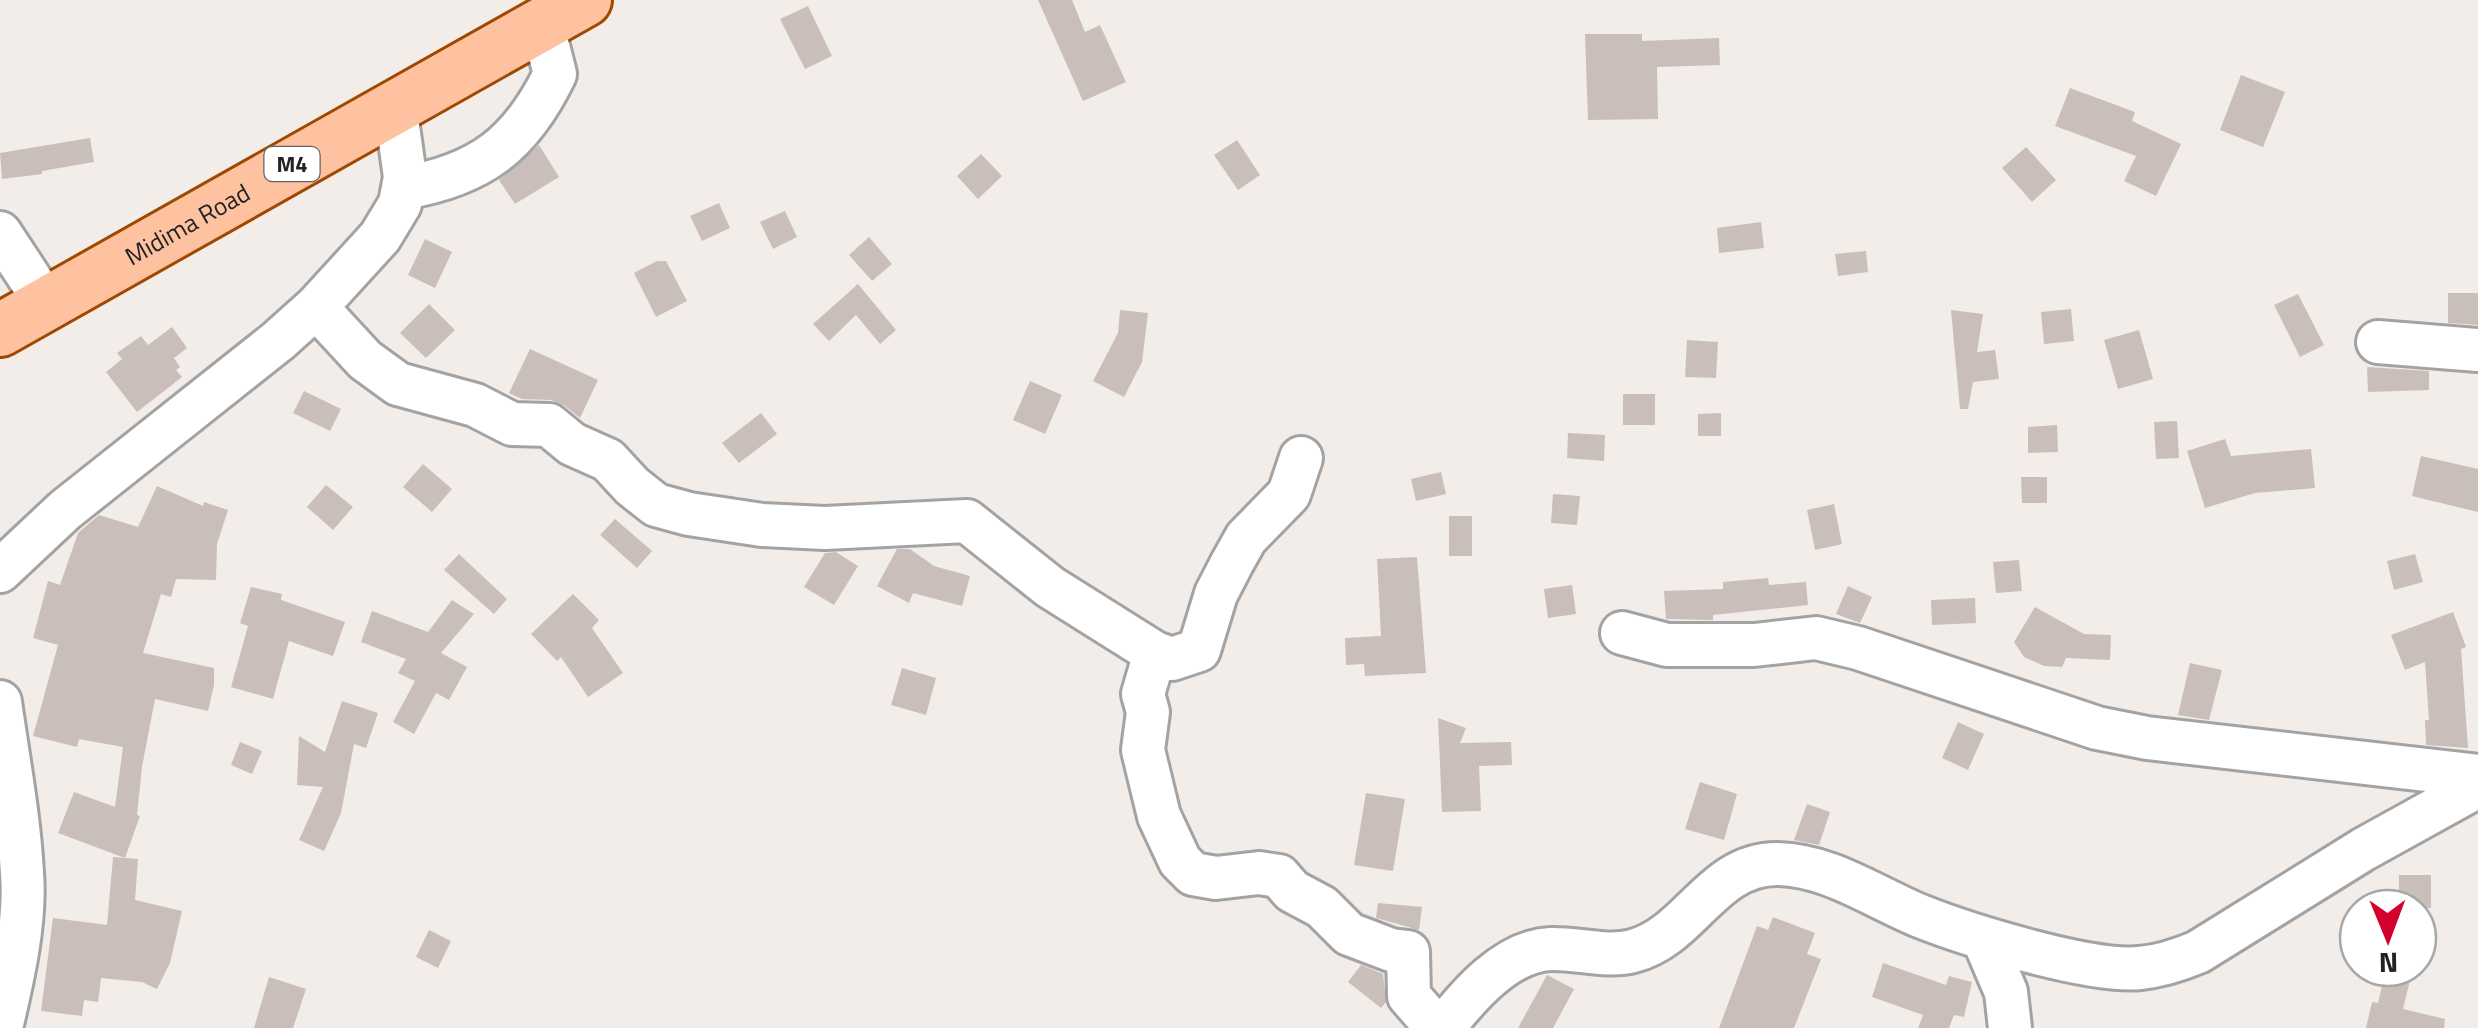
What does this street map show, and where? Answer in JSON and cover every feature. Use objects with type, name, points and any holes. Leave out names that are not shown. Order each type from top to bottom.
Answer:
[{"type":"main road","name":"Midima Road","points":[[0,330],[564,12]]},
{"type":"street","points":[[403,188],[453,175],[482,160],[525,128],[556,74],[564,12]]},
{"type":"street","points":[[0,571],[65,510],[148,442],[197,408],[316,307],[380,238],[400,204],[406,177],[395,106]]},
{"type":"street","points":[[0,233],[46,303]]},
{"type":"street","points":[[316,307],[365,360],[398,384],[475,405],[512,424],[549,425],[572,444],[608,460],[656,504],[689,514],[762,526],[825,528],[967,521],[1050,586],[1155,653],[1172,658],[1199,650],[1216,594],[1232,562],[1246,538],[1289,494],[1302,458]]},
{"type":"street","points":[[2378,342],[2478,350]]},
{"type":"street","points":[[1622,633],[1667,645],[1754,644],[1816,638],[1858,648],[2096,728],[2148,738],[2478,776]]},
{"type":"street","points":[[1155,653],[1143,694],[1148,712],[1143,750],[1159,816],[1180,860],[1194,874],[1205,876],[1280,876],[1292,891],[1322,907],[1348,934],[1408,952],[1409,996],[1440,1028],[1478,988],[1524,956],[1547,949],[1626,953],[1648,947],[1668,936],[1703,898],[1739,872],[1777,864],[1822,872],[1920,916],[1983,938],[2105,966],[2137,969],[2172,963],[2198,952],[2364,849],[2478,786]]},
{"type":"street","points":[[0,702],[17,810],[22,874],[16,949],[1,1028]]},
{"type":"street","points":[[1983,938],[2006,992],[2010,1028]]},
{"type":"building","points":[[1038,0],[1072,0],[1085,32],[1100,25],[1126,82],[1083,101]]},
{"type":"building","points":[[808,6],[832,56],[805,69],[780,19]]},
{"type":"building","points":[[1585,34],[1642,34],[1642,41],[1719,38],[1720,65],[1657,67],[1658,119],[1588,120]]},
{"type":"building","points":[[2241,75],[2285,92],[2263,147],[2220,130]]},
{"type":"building","points":[[2070,88],[2135,112],[2132,121],[2181,144],[2156,196],[2124,181],[2136,156],[2055,126]]},
{"type":"building","points":[[90,138],[94,162],[2,179],[0,153]]},
{"type":"building","points":[[1237,140],[1260,175],[1238,190],[1214,155]]},
{"type":"building","points":[[539,145],[559,177],[515,204],[499,180]]},
{"type":"building","points":[[2026,147],[2056,180],[2032,202],[2002,168]]},
{"type":"building","points":[[981,154],[1002,176],[978,199],[957,176]]},
{"type":"building","points":[[719,203],[730,228],[702,241],[690,216]]},
{"type":"building","points":[[785,211],[797,237],[773,249],[760,222]]},
{"type":"building","points":[[1761,222],[1764,248],[1719,253],[1717,228]]},
{"type":"building","points":[[869,237],[892,264],[872,281],[849,255]]},
{"type":"building","points":[[425,239],[452,252],[435,288],[408,275]]},
{"type":"building","points":[[1866,251],[1868,272],[1838,276],[1835,254]]},
{"type":"building","points":[[657,261],[666,261],[687,301],[656,317],[634,273]]},
{"type":"building","points":[[858,284],[896,330],[880,344],[856,315],[829,341],[813,324]]},
{"type":"building","points":[[2448,293],[2478,293],[2478,325],[2448,323]]},
{"type":"building","points":[[2298,294],[2324,345],[2300,357],[2274,305]]},
{"type":"building","points":[[429,304],[455,330],[426,358],[400,333]]},
{"type":"building","points":[[2071,309],[2074,341],[2044,344],[2041,312]]},
{"type":"building","points":[[1120,310],[1148,313],[1142,362],[1124,397],[1093,381],[1118,333]]},
{"type":"building","points":[[1951,310],[1983,314],[1977,352],[1995,350],[1999,379],[1973,382],[1968,409],[1960,409]]},
{"type":"building","points":[[172,327],[187,348],[174,358],[182,377],[137,412],[106,372],[122,359],[117,353],[141,336],[148,345]]},
{"type":"building","points":[[2139,330],[2153,379],[2118,389],[2104,340]]},
{"type":"building","points":[[1687,340],[1718,342],[1716,378],[1685,377]]},
{"type":"building","points":[[530,349],[598,380],[580,418],[551,400],[522,399],[509,393]]},
{"type":"building","points":[[2367,367],[2429,371],[2429,390],[2368,392]]},
{"type":"building","points":[[1030,381],[1062,395],[1045,434],[1013,420]]},
{"type":"building","points":[[304,391],[341,409],[330,431],[293,413]]},
{"type":"building","points":[[1623,394],[1655,394],[1655,425],[1623,425]]},
{"type":"building","points":[[761,413],[777,434],[739,463],[722,443]]},
{"type":"building","points":[[1721,413],[1721,436],[1698,436],[1698,414]]},
{"type":"building","points":[[2177,421],[2179,458],[2156,459],[2154,422]]},
{"type":"building","points":[[2057,425],[2058,452],[2028,453],[2028,427]]},
{"type":"building","points":[[1568,433],[1605,435],[1604,461],[1567,458]]},
{"type":"building","points":[[2225,439],[2231,456],[2311,449],[2315,488],[2255,493],[2205,508],[2187,451]]},
{"type":"building","points":[[2421,456],[2478,469],[2478,512],[2412,496]]},
{"type":"building","points":[[423,464],[452,489],[432,512],[403,487]]},
{"type":"building","points":[[1441,472],[1446,494],[1416,501],[1411,479]]},
{"type":"building","points":[[2021,477],[2047,477],[2047,503],[2022,503]]},
{"type":"building","points":[[326,485],[353,507],[333,530],[307,507]]},
{"type":"building","points":[[157,486],[203,506],[204,502],[228,510],[217,544],[216,580],[176,579],[171,597],[161,594],[143,653],[214,668],[214,685],[208,711],[155,699],[142,767],[137,815],[140,816],[125,858],[58,833],[74,792],[115,807],[123,747],[79,739],[77,747],[33,736],[58,645],[33,638],[48,581],[60,585],[78,533],[99,515],[138,527]]},
{"type":"building","points":[[1553,494],[1580,496],[1577,525],[1551,523]]},
{"type":"building","points":[[1834,504],[1842,544],[1815,550],[1807,510]]},
{"type":"building","points":[[1449,516],[1472,516],[1472,556],[1449,556]]},
{"type":"building","points":[[615,519],[652,551],[637,568],[600,535]]},
{"type":"building","points":[[897,549],[910,549],[934,566],[970,576],[962,606],[913,593],[909,603],[877,586]]},
{"type":"building","points":[[836,552],[858,566],[834,605],[804,587],[825,553]]},
{"type":"building","points":[[459,554],[507,599],[494,614],[444,570]]},
{"type":"building","points":[[2415,554],[2423,582],[2394,590],[2387,561]]},
{"type":"building","points":[[1417,557],[1426,673],[1365,676],[1364,664],[1346,665],[1345,638],[1381,636],[1377,559]]},
{"type":"building","points":[[2019,560],[2022,591],[1996,593],[1993,562]]},
{"type":"building","points":[[1768,578],[1769,585],[1806,582],[1808,605],[1713,615],[1713,620],[1666,619],[1664,591],[1723,589],[1723,582]]},
{"type":"building","points":[[1572,585],[1576,614],[1548,618],[1544,589]]},
{"type":"building","points":[[1848,586],[1872,597],[1860,623],[1836,614]]},
{"type":"building","points":[[251,587],[282,594],[281,600],[345,622],[333,656],[289,641],[273,699],[231,687],[248,626],[240,623]]},
{"type":"building","points":[[573,594],[599,620],[592,628],[623,673],[588,697],[561,657],[557,661],[531,634]]},
{"type":"building","points":[[1975,598],[1976,623],[1932,625],[1931,600]]},
{"type":"building","points":[[452,600],[474,614],[441,653],[467,667],[449,700],[436,693],[414,734],[393,722],[415,681],[398,673],[406,659],[361,642],[372,611],[428,632]]},
{"type":"building","points":[[2035,607],[2084,634],[2111,635],[2110,660],[2066,658],[2062,667],[2044,666],[2024,657],[2014,642]]},
{"type":"building","points":[[2453,612],[2466,647],[2461,649],[2468,748],[2426,745],[2425,720],[2429,720],[2425,662],[2405,670],[2391,635]]},
{"type":"building","points":[[2190,663],[2222,670],[2209,720],[2178,715]]},
{"type":"building","points":[[902,668],[936,678],[926,715],[891,705]]},
{"type":"building","points":[[342,701],[378,713],[366,748],[354,744],[341,813],[324,851],[299,840],[323,787],[297,785],[299,736],[325,752]]},
{"type":"building","points":[[1438,718],[1466,728],[1460,743],[1511,742],[1512,765],[1479,766],[1481,811],[1442,812]]},
{"type":"building","points":[[1958,722],[1984,734],[1968,770],[1942,758]]},
{"type":"building","points":[[240,742],[262,751],[252,774],[231,765]]},
{"type":"building","points":[[1700,782],[1737,794],[1724,840],[1685,829]]},
{"type":"building","points":[[1366,793],[1405,799],[1393,871],[1354,865]]},
{"type":"building","points":[[1807,804],[1830,812],[1819,845],[1794,840]]},
{"type":"building","points":[[113,857],[138,859],[135,900],[182,911],[170,963],[157,989],[142,982],[101,978],[98,1002],[84,1000],[82,1016],[41,1011],[53,918],[107,925]]},
{"type":"building","points":[[2399,875],[2431,875],[2431,888],[2399,888]]},
{"type":"building","points":[[1378,903],[1422,907],[1419,930],[1376,918]]},
{"type":"building","points":[[1773,917],[1815,933],[1807,954],[1821,959],[1794,1028],[1719,1028],[1757,926],[1768,930]]},
{"type":"building","points":[[429,930],[451,941],[438,968],[416,957]]},
{"type":"building","points":[[1883,963],[1946,985],[1949,976],[1972,982],[1964,1017],[1954,1015],[1949,1028],[1918,1028],[1923,1015],[1872,997]]},
{"type":"building","points":[[1361,965],[1383,974],[1386,1002],[1381,1008],[1348,982]]},
{"type":"building","points":[[1547,975],[1574,989],[1553,1028],[1518,1028]]},
{"type":"building","points":[[269,977],[306,989],[293,1028],[254,1028]]},
{"type":"building","points":[[2381,988],[2408,988],[2403,1009],[2445,1019],[2444,1028],[2366,1028],[2372,1002],[2378,1003]]}]
